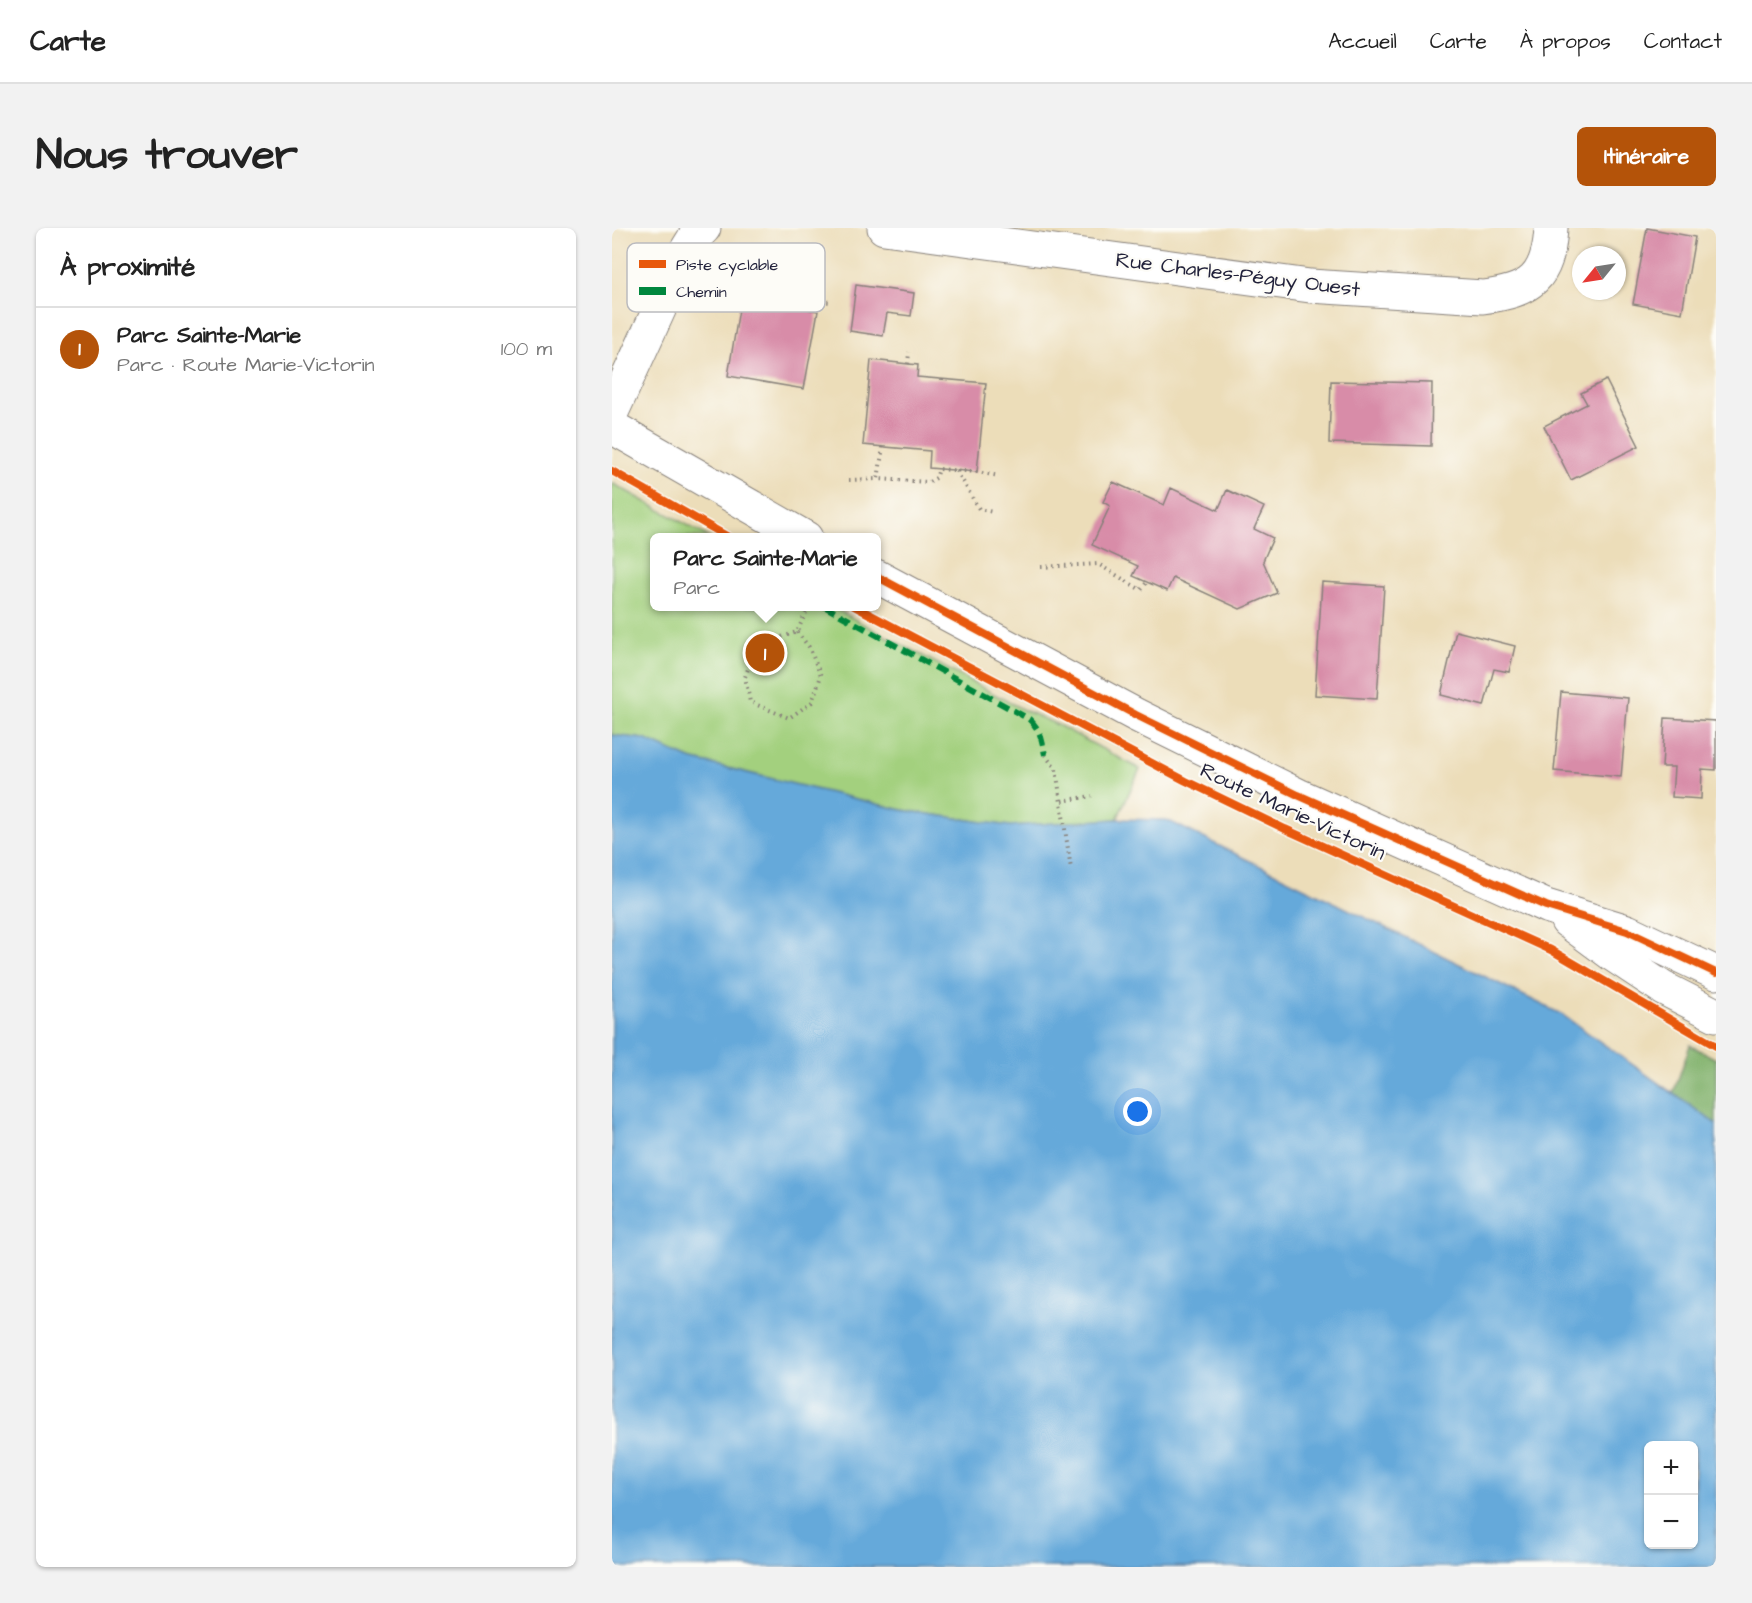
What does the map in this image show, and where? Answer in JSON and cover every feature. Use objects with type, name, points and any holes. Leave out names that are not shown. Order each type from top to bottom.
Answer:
[{"type":"street","points":[[691,243],[704,228]]},
{"type":"street","name":"Rue Charles-Péguy Ouest","points":[[884,228],[1310,286],[1483,297],[1508,294],[1529,284],[1544,267],[1550,251],[1551,228]]},
{"type":"street","points":[[612,412],[659,312]]},
{"type":"street","points":[[612,427],[799,533]]},
{"type":"street","name":"Route Marie-Victorin","points":[[881,579],[1221,758],[1546,906],[1627,931],[1716,973]]},
{"type":"street","name":"Route Marie-Victorin","points":[[1546,906],[1653,981],[1716,1016]]},
{"type":"path","points":[[825,302],[831,302]]},
{"type":"path","points":[[908,364],[909,352]]},
{"type":"path","points":[[878,479],[883,447]]},
{"type":"path","points":[[849,480],[929,482],[936,478],[939,469],[999,477]]},
{"type":"path","points":[[957,470],[979,508],[993,512]]},
{"type":"path","points":[[1041,567],[1098,564],[1141,590],[1147,582]]},
{"type":"path","points":[[797,632],[808,647],[821,676],[812,702],[789,718],[750,702],[745,677],[757,645],[797,632],[807,611]]},
{"type":"path","points":[[1045,755],[1056,769],[1071,869]]},
{"type":"path","points":[[1062,801],[1092,796]]},
{"type":"green space","points":[[612,483],[702,533],[650,533],[650,611],[839,611],[1140,769],[1117,819],[1010,826],[902,810],[690,759],[644,739],[612,735]]},
{"type":"green space","points":[[1690,1045],[1716,1059],[1716,1124],[1673,1094]]},
{"type":"water","points":[[612,735],[644,739],[690,759],[902,810],[1010,826],[1117,819],[1167,820],[1561,1014],[1716,1124],[1716,1567],[612,1567]]},
{"type":"building","points":[[1647,228],[1695,237],[1682,313],[1633,304]]},
{"type":"building","points":[[856,285],[914,293],[911,316],[887,313],[883,336],[850,331]]},
{"type":"building","points":[[739,312],[818,312],[804,389],[728,376]]},
{"type":"building","points":[[871,360],[918,365],[917,377],[986,383],[977,472],[929,468],[930,451],[863,445]]},
{"type":"building","points":[[1606,380],[1639,446],[1571,480],[1544,426],[1587,404],[1581,393]]},
{"type":"building","points":[[1331,381],[1432,383],[1431,446],[1329,443]]},
{"type":"building","points":[[1113,482],[1164,505],[1171,488],[1218,510],[1227,490],[1264,507],[1254,529],[1273,538],[1263,561],[1277,593],[1240,609],[1173,578],[1167,591],[1133,576],[1138,566],[1092,545],[1110,506],[1103,502]]},
{"type":"building","points":[[1322,582],[1384,586],[1377,699],[1315,695]]},
{"type":"building","points":[[1456,631],[1515,646],[1509,672],[1494,669],[1484,706],[1441,695]]},
{"type":"building","points":[[1561,692],[1628,698],[1621,777],[1554,771]]},
{"type":"building","points":[[1665,718],[1716,721],[1716,770],[1702,769],[1701,799],[1672,797],[1674,767],[1662,767]]},
{"type":"marked path","points":[[833,611],[1029,719],[1039,731],[1045,755]]},
{"type":"cycle path","points":[[612,471],[721,533]]},
{"type":"cycle path","points":[[881,579],[1136,715],[1298,795],[1546,906],[1627,931],[1716,973]]},
{"type":"cycle path","points":[[863,611],[1186,781],[1285,829],[1551,950],[1716,1046]]},
{"type":"place","name":"Parc Sainte-Marie","points":[[765,653]]}]
